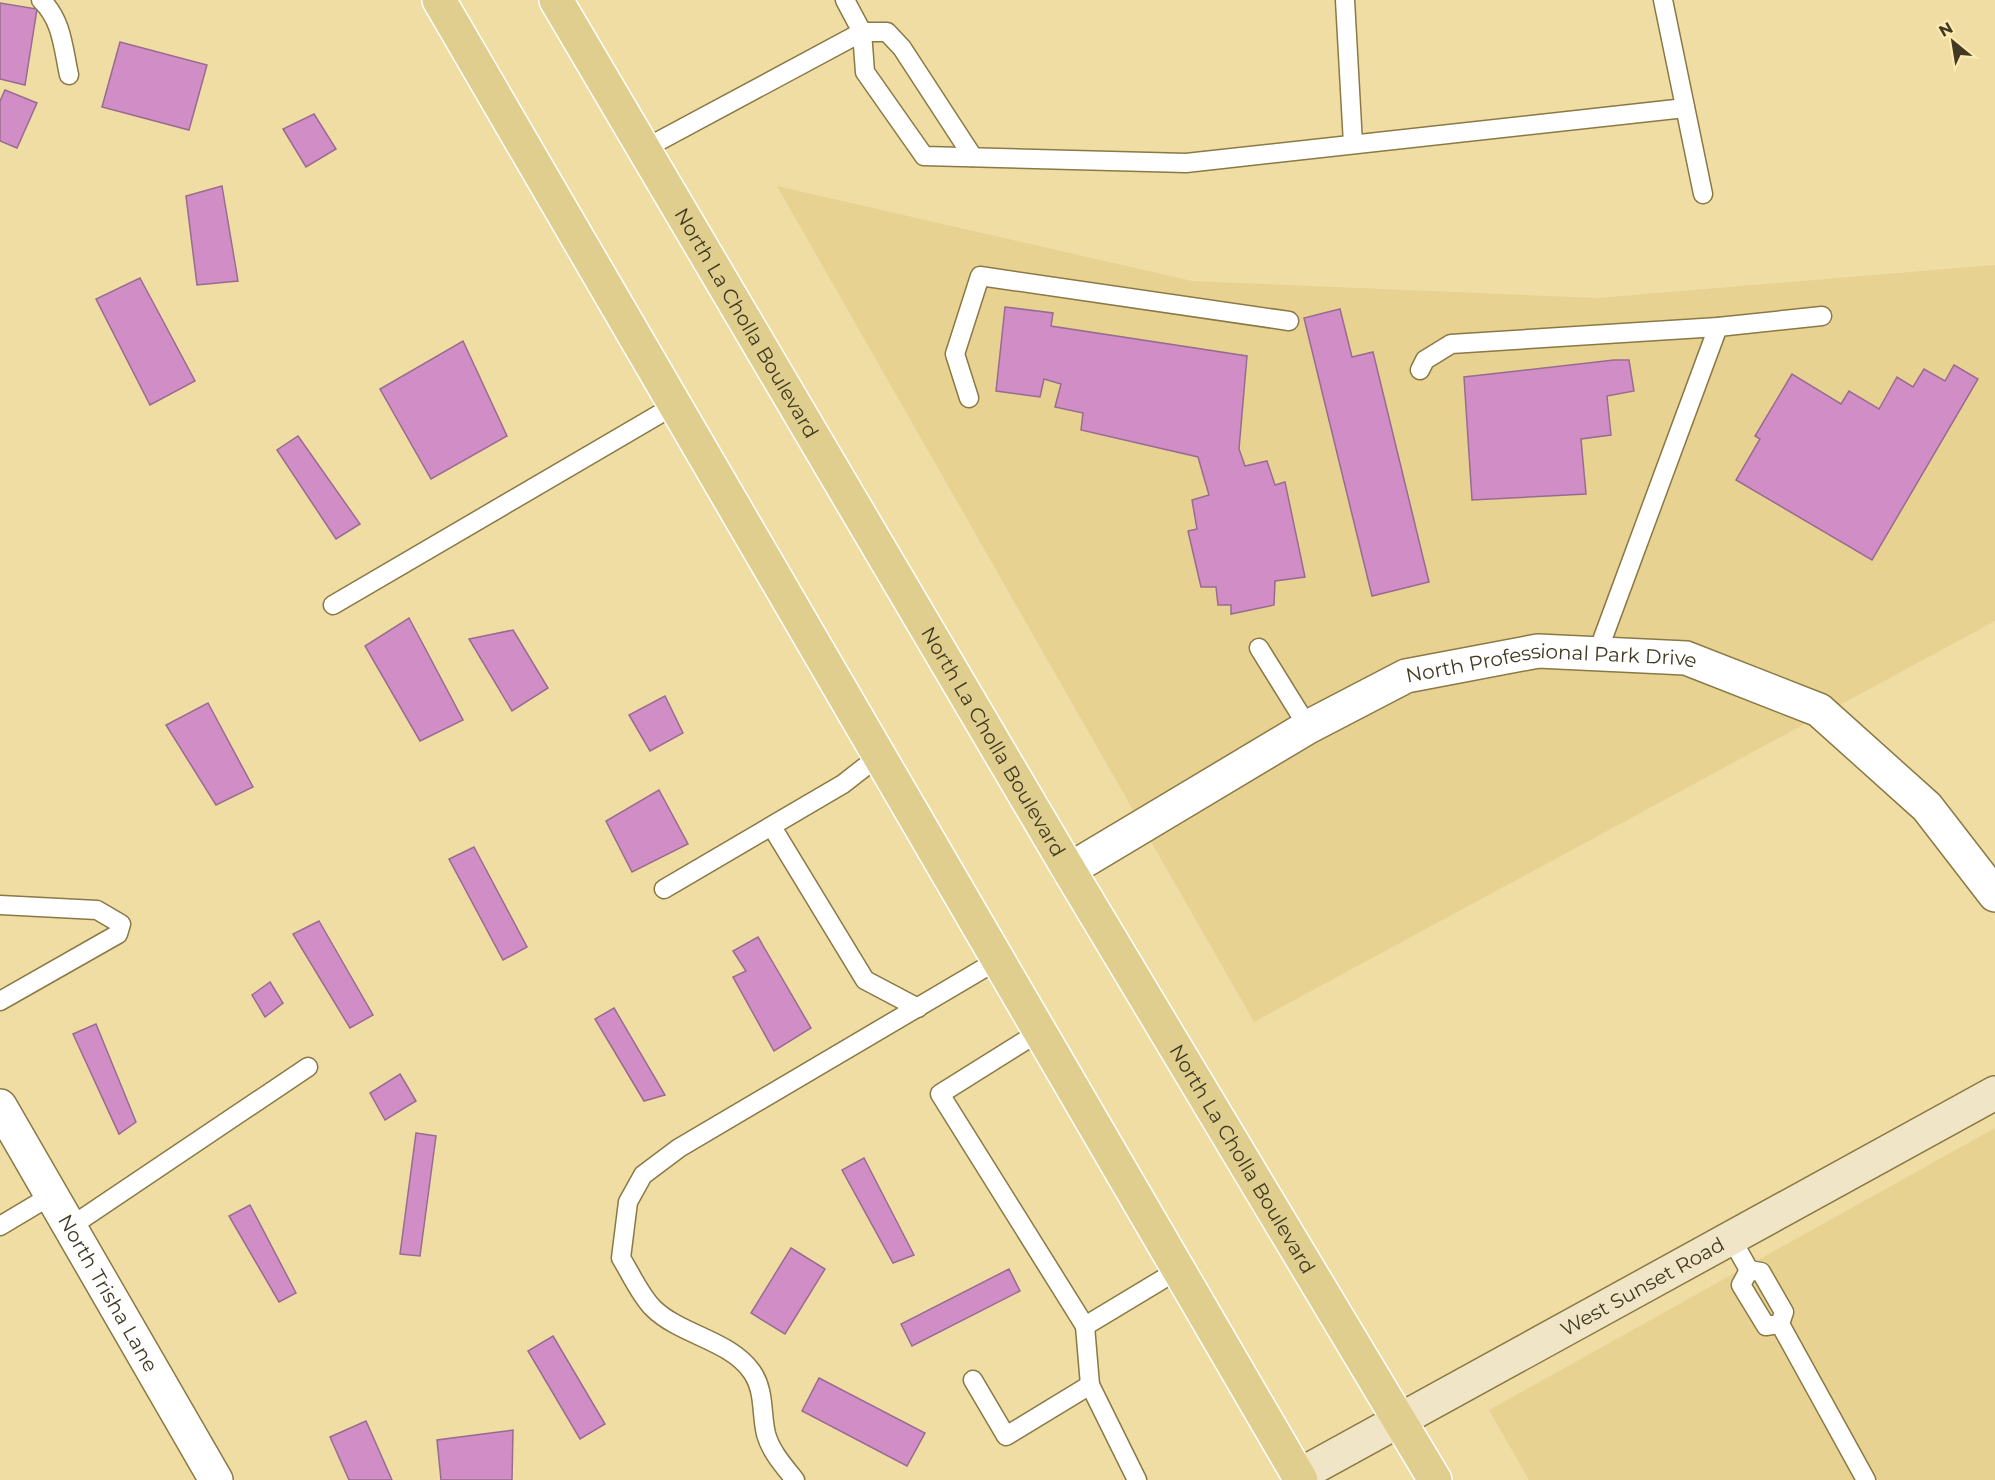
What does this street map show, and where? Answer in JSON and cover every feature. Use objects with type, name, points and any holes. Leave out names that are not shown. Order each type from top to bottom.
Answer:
[{"type":"main road","points":[[439,0],[1178,1270],[1296,1479]]},
{"type":"main road","name":"North La Cholla Boulevard","points":[[556,0],[1068,870],[1436,1480]]},
{"type":"street","name":"North Professional Park Drive","points":[[1068,870],[1308,727],[1406,676],[1538,651],[1686,658],[1819,710],[1927,807],[1995,895]]},
{"type":"street","name":"West Sunset Road","points":[[1296,1479],[1399,1419],[1995,1093]]},
{"type":"street","name":"North Trisha Lane","points":[[0,1106],[216,1480]]},
{"type":"lane","points":[[41,0],[51,10],[59,24],[69,75]]},
{"type":"lane","points":[[845,0],[862,32],[865,72],[924,156],[1186,163],[1685,108]]},
{"type":"lane","points":[[1346,0],[1353,144]]},
{"type":"lane","points":[[1663,0],[1703,194]]},
{"type":"lane","points":[[644,149],[862,32],[887,32],[902,48],[973,157]]},
{"type":"lane","points":[[969,398],[956,354],[980,276],[1289,321]]},
{"type":"lane","points":[[1420,370],[1425,360],[1451,344],[1718,327],[1822,316]]},
{"type":"lane","points":[[1598,654],[1718,327]]},
{"type":"lane","points":[[333,605],[675,405]]},
{"type":"lane","points":[[1259,648],[1308,727]]},
{"type":"lane","points":[[664,889],[843,784],[879,756]]},
{"type":"lane","points":[[772,827],[865,980],[918,1008]]},
{"type":"lane","points":[[0,905],[98,910],[121,924],[118,934],[0,1001]]},
{"type":"lane","points":[[795,1480],[774,1454],[766,1434],[760,1390],[751,1371],[730,1353],[652,1308],[621,1258],[628,1202],[643,1175],[679,1148],[998,960]]},
{"type":"lane","points":[[1040,1032],[940,1094],[1085,1326],[1090,1385],[1137,1480]]},
{"type":"lane","points":[[70,1227],[308,1067]]},
{"type":"lane","points":[[0,1226],[52,1195]]},
{"type":"lane","points":[[1731,1238],[1749,1270],[1741,1285],[1766,1326],[1779,1324],[1866,1480]]},
{"type":"lane","points":[[1085,1326],[1178,1270]]},
{"type":"lane","points":[[973,1380],[1006,1436],[1090,1385]]},
{"type":"shaded area","points":[[777,186],[1192,281],[1598,298],[1995,265],[1995,621],[1254,1022]]},
{"type":"shaded area","points":[[1995,1128],[1995,1480],[1529,1480],[1489,1410]]},
{"type":"building","points":[[0,3],[37,9],[25,85],[0,79]]},
{"type":"building","points":[[120,42],[207,65],[189,130],[102,107]]},
{"type":"building","points":[[5,90],[37,103],[17,148],[0,141],[0,101]]},
{"type":"building","points":[[314,114],[336,149],[306,167],[283,129]]},
{"type":"building","points":[[222,186],[238,281],[197,285],[186,196]]},
{"type":"building","points":[[140,278],[195,381],[150,405],[96,299]]},
{"type":"building","points":[[1005,307],[1053,313],[1051,326],[1247,356],[1239,449],[1245,466],[1267,461],[1275,485],[1285,482],[1305,577],[1275,581],[1274,605],[1231,614],[1231,605],[1218,605],[1216,587],[1201,587],[1188,531],[1197,529],[1192,500],[1209,495],[1198,457],[1081,430],[1083,413],[1055,407],[1061,384],[1044,379],[1040,397],[996,391]]},
{"type":"building","points":[[1340,309],[1352,357],[1373,352],[1429,582],[1372,596],[1304,318]]},
{"type":"building","points":[[463,341],[507,436],[431,479],[380,389]]},
{"type":"building","points":[[1629,360],[1634,391],[1607,396],[1611,435],[1581,439],[1586,494],[1472,500],[1464,377]]},
{"type":"building","points":[[1954,365],[1978,379],[1872,560],[1736,480],[1760,439],[1755,436],[1792,374],[1841,404],[1849,391],[1879,409],[1897,377],[1913,387],[1924,369],[1945,381]]},
{"type":"building","points":[[298,436],[360,524],[336,539],[277,450]]},
{"type":"building","points":[[409,618],[463,720],[420,741],[365,646]]},
{"type":"building","points":[[513,630],[548,688],[512,711],[469,639]]},
{"type":"building","points":[[665,696],[683,733],[650,751],[629,715]]},
{"type":"building","points":[[208,703],[253,787],[216,805],[166,725]]},
{"type":"building","points":[[659,790],[688,844],[632,872],[606,821]]},
{"type":"building","points":[[474,847],[527,947],[503,960],[449,859]]},
{"type":"building","points":[[319,921],[373,1015],[350,1028],[293,934]]},
{"type":"building","points":[[758,937],[811,1028],[774,1051],[733,977],[746,971],[733,951]]},
{"type":"building","points":[[270,982],[283,1003],[265,1017],[252,995]]},
{"type":"building","points":[[614,1008],[665,1095],[644,1101],[595,1019]]},
{"type":"building","points":[[96,1024],[136,1122],[119,1134],[73,1034]]},
{"type":"building","points":[[400,1074],[416,1101],[385,1120],[370,1093]]},
{"type":"building","points":[[416,1133],[436,1136],[420,1256],[400,1254]]},
{"type":"building","points":[[864,1158],[914,1255],[893,1263],[842,1170]]},
{"type":"building","points":[[250,1205],[296,1293],[279,1302],[229,1216]]},
{"type":"building","points":[[791,1248],[825,1269],[785,1334],[751,1313]]},
{"type":"building","points":[[1009,1269],[1020,1291],[912,1346],[901,1324]]},
{"type":"building","points":[[553,1336],[605,1424],[580,1439],[528,1351]]},
{"type":"building","points":[[819,1378],[925,1433],[907,1466],[802,1411]]},
{"type":"building","points":[[366,1421],[392,1480],[349,1480],[330,1437]]},
{"type":"building","points":[[513,1430],[512,1480],[441,1480],[437,1440]]}]
